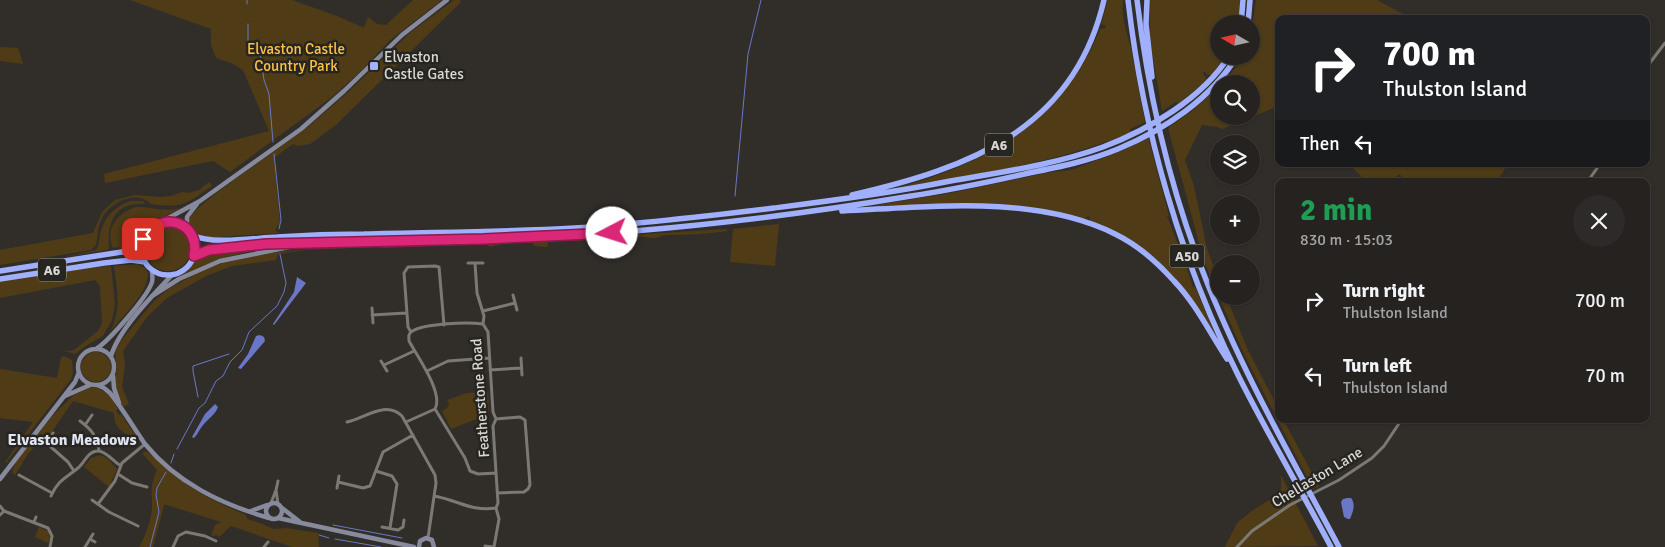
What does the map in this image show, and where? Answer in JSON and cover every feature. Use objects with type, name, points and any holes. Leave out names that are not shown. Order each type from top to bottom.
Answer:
[{"type":"highway","name":"A6","points":[[192,235],[200,239],[212,241],[282,236],[492,232],[576,228],[677,220],[824,201],[894,185],[947,169],[994,147],[1017,133],[1042,112],[1072,75],[1092,40],[1104,0]]},
{"type":"highway","name":"A50","points":[[1128,0],[1143,96],[1170,200],[1194,274],[1238,376],[1331,547]]},
{"type":"highway","name":"A50","points":[[1136,0],[1156,115],[1187,228],[1216,305],[1247,374],[1340,547]]},
{"type":"highway","points":[[1147,0],[1146,24],[1156,115]]},
{"type":"highway","points":[[1242,15],[1243,0]]},
{"type":"highway","points":[[1249,15],[1250,0]]},
{"type":"highway","points":[[824,201],[897,191],[1015,169],[1091,151],[1131,135],[1179,106],[1211,79],[1222,65]]},
{"type":"highway","name":"A6","points":[[194,256],[209,250],[224,248],[308,243],[575,236],[705,225],[814,212],[947,190],[1055,167],[1101,155],[1131,143],[1180,115],[1210,90],[1231,65]]},
{"type":"highway","points":[[814,212],[935,206],[983,207],[1034,211],[1062,216],[1102,228],[1140,249],[1173,279],[1198,310],[1238,376]]},
{"type":"highway","points":[[161,222],[181,224],[192,235],[195,245],[194,256],[184,270],[173,274],[162,274],[152,270],[142,255],[142,245],[150,230],[161,222]]},
{"type":"highway","name":"A6","points":[[0,271],[120,253],[142,245]]},
{"type":"highway","name":"A6","points":[[0,278],[104,263],[123,261],[145,262]]},
{"type":"street","points":[[161,222],[200,201],[301,130],[402,35],[448,0]]},
{"type":"street","points":[[1650,63],[1665,42]]},
{"type":"street","points":[[1590,178],[1598,167]]},
{"type":"street","points":[[187,230],[187,217],[200,201]]},
{"type":"street","points":[[152,296],[179,279],[220,260],[308,243]]},
{"type":"street","points":[[468,264],[483,262]]},
{"type":"street","points":[[475,263],[477,293],[484,316],[483,324]]},
{"type":"street","points":[[444,325],[440,269],[437,266],[408,267],[405,270],[406,313],[408,327],[411,332],[409,337],[414,351],[427,371],[437,401],[436,409],[465,458],[470,471],[478,474],[496,473]]},
{"type":"street","points":[[0,478],[75,382],[79,372],[80,358],[85,353],[108,340],[145,294],[151,283],[152,270]]},
{"type":"street","points":[[111,356],[118,339],[152,296],[173,274]]},
{"type":"street","points":[[513,296],[517,310]]},
{"type":"street","points":[[483,312],[515,303]]},
{"type":"street","points":[[372,308],[373,323]]},
{"type":"street","points":[[372,315],[406,313]]},
{"type":"street","name":"Featherstone Road","points":[[411,332],[427,326],[483,324],[488,332],[493,412],[496,419],[494,426],[498,493],[496,508],[499,519],[494,547]]},
{"type":"street","points":[[94,349],[104,351],[111,356],[114,364],[114,388],[120,405]]},
{"type":"street","points":[[384,365],[414,351]]},
{"type":"street","points":[[427,371],[448,361],[489,358]]},
{"type":"street","points":[[521,358],[522,375]]},
{"type":"street","points":[[382,360],[387,371]]},
{"type":"street","points":[[490,370],[521,368]]},
{"type":"street","points":[[79,372],[84,380],[107,390],[120,405],[145,444],[172,470],[198,489],[223,503],[269,518],[278,518],[414,547]]},
{"type":"street","points":[[97,385],[107,382],[113,375]]},
{"type":"street","points":[[64,396],[91,384]]},
{"type":"street","points":[[347,422],[385,409],[398,412],[406,422],[435,476],[436,483],[428,538],[434,545],[440,547]]},
{"type":"street","points":[[406,422],[436,409]]},
{"type":"street","points":[[85,425],[92,415]]},
{"type":"street","points":[[496,419],[520,417],[525,420],[530,485],[528,490],[524,492],[498,493]]},
{"type":"street","points":[[80,421],[96,438],[99,451]]},
{"type":"street","name":"Chellaston Lane","points":[[1237,547],[1252,531],[1290,505],[1345,476],[1372,458],[1384,446],[1399,423]]},
{"type":"street","points":[[54,433],[45,441],[68,462],[74,471]]},
{"type":"street","points":[[338,482],[368,487],[372,483],[384,452],[413,435]]},
{"type":"street","points":[[98,504],[115,481],[121,466],[145,444]]},
{"type":"street","points":[[20,474],[52,494],[63,478],[80,466],[87,456],[99,451],[121,466]]},
{"type":"street","points":[[376,471],[392,476],[397,484],[390,528]]},
{"type":"street","points":[[118,474],[132,483],[147,487]]},
{"type":"street","points":[[337,488],[339,476]]},
{"type":"street","points":[[269,518],[265,513],[276,490],[278,480]]},
{"type":"street","points":[[276,490],[281,515],[278,518]]},
{"type":"street","points":[[434,496],[446,498],[478,510],[496,508]]},
{"type":"street","points":[[92,500],[109,512],[138,526]]},
{"type":"street","points":[[249,511],[269,504],[280,506],[303,524]]},
{"type":"street","points":[[0,506],[4,511],[45,526],[50,530],[52,536],[50,547]]},
{"type":"street","points":[[0,515],[4,511]]},
{"type":"street","points":[[34,522],[36,517]]},
{"type":"street","points":[[382,527],[401,529],[404,520]]},
{"type":"street","points":[[174,547],[178,536],[186,532],[205,536],[216,541]]},
{"type":"street","points":[[85,547],[93,534]]},
{"type":"street","points":[[406,544],[428,538]]},
{"type":"street","points":[[90,539],[95,542]]},
{"type":"street","points":[[419,547],[420,541]]},
{"type":"street","points":[[264,547],[268,542]]},
{"type":"street","points":[[485,546],[494,547]]},
{"type":"green space","name":"Elvaston Castle Country Park","points":[[130,0],[292,0],[364,28],[368,17],[377,24],[386,25],[413,0],[442,0],[389,41],[363,69],[332,97],[230,172],[213,161],[105,183],[104,174],[269,131],[243,70],[216,58],[211,45],[211,29]]},
{"type":"green space","points":[[454,0],[461,2],[336,125],[310,144],[298,146],[293,144],[274,158],[280,223],[275,230],[279,233],[203,237],[190,228],[189,219],[197,209],[309,126],[346,94],[411,32]]},
{"type":"green space","points":[[1108,0],[1123,0],[1124,19],[1145,122],[1130,129],[1131,133],[1042,161],[983,174],[893,189],[959,167],[990,152],[1018,134],[1043,114],[1065,90],[1084,62],[1100,29],[1105,28],[1106,26],[1101,24]]},
{"type":"green space","points":[[1149,0],[1241,0],[1240,15],[1210,15],[1210,65],[1219,65],[1212,75],[1208,75],[1204,71],[1203,73],[1207,80],[1178,104],[1176,102],[1162,111],[1150,39]]},
{"type":"green space","points":[[1256,0],[1377,0],[1405,15],[1275,15],[1275,108],[1260,114],[1260,75],[1230,75],[1237,66],[1260,65],[1260,15],[1254,15]]},
{"type":"green space","points":[[0,47],[18,48],[23,64],[0,61]]},
{"type":"green space","points":[[1210,95],[1210,125],[1232,125],[1222,129],[1202,125],[1185,160],[1194,186],[1210,257],[1210,276],[1202,254],[1168,128]]},
{"type":"green space","points":[[1148,137],[1169,216],[1167,216],[1193,287],[1195,287],[1216,336],[1189,294],[1165,267],[1150,254],[1090,221],[1089,215],[1085,219],[1051,211],[942,204],[877,207],[877,205],[1071,170],[1122,151]]},
{"type":"green space","points":[[1352,167],[1506,167],[1499,178],[1404,178],[1399,174],[1396,178],[1363,178]]},
{"type":"green space","points":[[209,182],[212,186],[197,197],[177,205],[151,204],[139,198],[124,199],[117,203],[106,212],[100,221],[96,245],[91,250],[0,265],[0,250],[93,233],[102,212],[115,200],[135,195],[160,197],[182,192],[189,193],[199,190]]},
{"type":"green space","points":[[143,201],[145,204],[134,204],[126,207],[115,216],[109,231],[109,249],[64,257],[96,250],[107,218],[124,203]]},
{"type":"green space","points":[[136,207],[163,210],[181,208],[161,218],[152,220],[135,245],[120,249],[120,247],[113,248],[111,234],[114,223],[123,213]]},
{"type":"green space","points":[[779,224],[775,266],[730,262],[733,229]]},
{"type":"green space","points":[[163,225],[173,225],[187,235],[191,248],[187,261],[181,267],[173,271],[163,271],[149,261],[145,253],[145,243],[155,229]]},
{"type":"green space","points":[[726,229],[727,231],[665,235],[655,238],[638,237],[548,242],[547,247],[535,246],[532,243],[522,243],[491,247],[486,245],[459,245],[305,250],[278,254],[276,260],[232,266],[206,276],[167,298],[147,317],[123,351],[125,365],[122,387],[129,404],[123,407],[116,392],[114,380],[117,368],[115,352],[120,342],[154,301],[170,288],[201,271],[234,258],[278,252],[324,248],[533,241]]},
{"type":"green space","points":[[256,247],[256,250],[219,259],[161,288],[185,273],[196,260],[205,254]]},
{"type":"green space","points":[[137,264],[144,267],[148,273],[144,288],[134,304],[110,332],[114,324],[117,307],[114,266]]},
{"type":"green space","points":[[111,266],[115,303],[112,320],[103,336],[75,354],[61,350],[74,350],[98,331],[102,323],[100,286],[95,280],[0,298],[0,281],[73,269]]},
{"type":"green space","points":[[1222,305],[1230,305],[1247,348],[1275,402],[1275,415],[1245,356]]},
{"type":"green space","points":[[96,352],[102,353],[110,361],[110,373],[102,381],[96,382],[90,381],[82,373],[81,367],[82,361],[90,353]]},
{"type":"green space","points":[[64,356],[72,360],[72,378],[6,463],[33,422],[0,418],[0,369],[57,378],[61,357]]},
{"type":"green space","points":[[91,387],[101,390],[110,397],[118,409],[116,411],[119,415],[121,414],[137,438],[137,444],[118,428],[114,419],[114,413],[73,401],[49,436],[43,437],[28,454],[15,475],[12,472],[16,461],[53,415],[74,395]]},
{"type":"green space","points":[[488,392],[489,412],[483,416],[483,419],[474,420],[451,429],[442,411],[448,407],[449,403],[447,400],[467,393]]},
{"type":"green space","points":[[1279,423],[1285,423],[1319,486],[1313,489]]},
{"type":"green space","points":[[145,451],[187,485],[246,515],[247,519],[274,529],[287,528],[318,533],[319,547],[292,547],[231,526],[219,537],[217,535],[211,536],[215,525],[221,522],[164,505],[153,547],[139,547],[150,520],[152,484],[157,470],[142,453]]},
{"type":"green space","points":[[101,455],[108,459],[117,469],[109,487],[84,467],[91,458]]},
{"type":"green space","points":[[1281,475],[1318,546],[1225,547],[1237,523],[1253,510],[1279,494]]},
{"type":"green space","points":[[39,527],[48,531],[50,538],[48,543],[35,537]]},
{"type":"water","points":[[297,277],[306,283],[274,325],[294,292]]},
{"type":"water","points":[[256,336],[264,337],[265,341],[241,369],[238,368],[248,354]]},
{"type":"water","points":[[215,404],[218,407],[215,412],[194,438],[192,437],[205,414]]},
{"type":"water","points":[[1351,498],[1354,505],[1350,519],[1344,517],[1341,502]]},
{"type":"waterway","points":[[735,196],[748,54],[761,0]]},
{"type":"waterway","points":[[248,24],[248,44],[256,44],[269,94],[273,142]]},
{"type":"waterway","points":[[274,154],[281,220],[279,229]]},
{"type":"waterway","points":[[177,449],[216,381],[223,376],[230,362],[242,350],[249,332],[277,306],[286,283],[280,254]]},
{"type":"waterway","points":[[198,397],[193,366],[229,354]]},
{"type":"waterway","points":[[171,463],[174,454]]},
{"type":"waterway","points":[[150,547],[159,512],[156,495],[157,488],[166,472]]},
{"type":"waterway","points":[[333,525],[402,538]]},
{"type":"waterway","points":[[319,535],[329,538]]},
{"type":"waterway","points":[[335,539],[381,547]]},
{"type":"place","name":"Elvaston Castle Gates","points":[[374,66]]},
{"type":"district","name":"Elvaston Meadows","points":[[72,439]]},
{"type":"route","points":[[143,239],[154,226],[168,221],[181,224],[192,235],[195,245],[194,256],[209,250],[266,244],[483,239],[612,233]]}]
